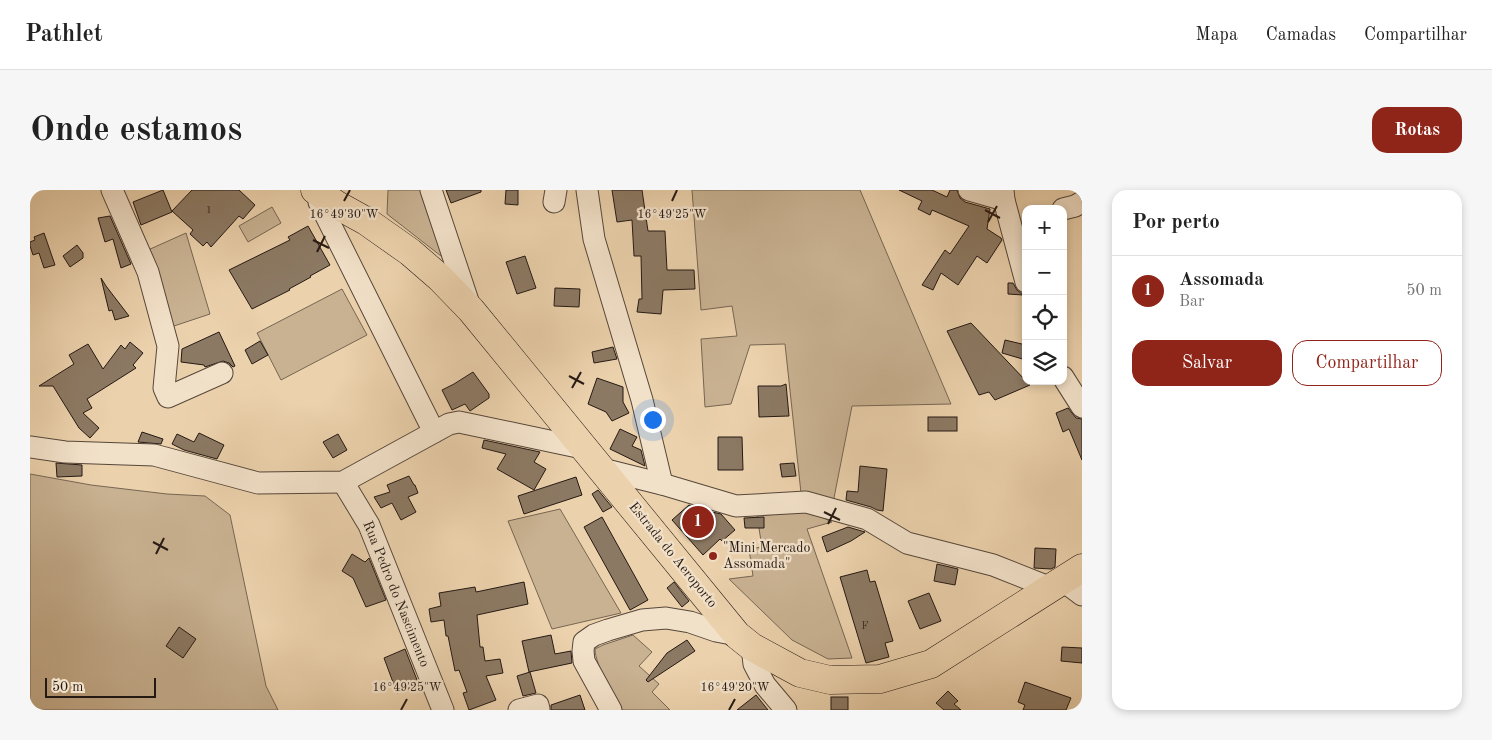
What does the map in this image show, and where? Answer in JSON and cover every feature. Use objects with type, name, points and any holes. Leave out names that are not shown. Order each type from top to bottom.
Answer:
[{"type":"main road","name":"Estrada do Aeroporto","points":[[294,190],[324,199],[366,221],[410,252],[440,278],[471,310],[745,641],[800,673],[830,680],[880,679],[931,664],[1069,583]]},
{"type":"street","points":[[112,190],[148,272],[168,346],[164,388],[168,397],[222,373]]},
{"type":"street","points":[[431,190],[471,310]]},
{"type":"street","points":[[587,190],[594,238],[642,400],[662,484]]},
{"type":"street","points":[[969,190],[1004,195],[1018,219],[1022,250]]},
{"type":"street","points":[[324,199],[434,432]]},
{"type":"street","points":[[1067,208],[1082,202]]},
{"type":"street","points":[[1067,383],[1082,407]]},
{"type":"street","points":[[30,447],[65,452],[154,455],[258,483],[343,482],[449,424],[459,422],[594,459],[662,484],[736,506],[806,502],[868,519],[907,543],[1069,583]]},
{"type":"street","name":"Rua Pedro do Nascimento","points":[[343,482],[369,525],[443,710]]},
{"type":"street","points":[[611,710],[584,661],[584,642],[594,635],[642,620],[666,618],[690,622],[745,641],[765,685],[786,710]]},
{"type":"shaded area","points":[[388,190],[424,190],[450,263],[387,214]]},
{"type":"shaded area","points":[[692,190],[860,190],[951,404],[852,406],[833,503],[801,493],[785,344],[750,345],[731,404],[705,407],[701,339],[737,336],[732,306],[701,310]]},
{"type":"shaded area","points":[[272,207],[281,223],[248,242],[239,226]]},
{"type":"shaded area","points":[[186,233],[210,314],[171,327],[148,250]]},
{"type":"shaded area","points":[[342,289],[367,335],[281,380],[257,333]]},
{"type":"shaded area","points":[[30,474],[91,485],[167,494],[205,496],[230,515],[266,686],[278,710],[30,710]]},
{"type":"shaded area","points":[[560,509],[621,613],[552,629],[508,521]]},
{"type":"shaded area","points":[[808,511],[832,522],[807,529],[852,658],[828,659],[792,640],[729,579],[753,576],[749,549],[762,547],[757,516]]},
{"type":"shaded area","points":[[633,635],[652,652],[639,666],[659,684],[652,692],[670,710],[622,710],[606,680],[598,663],[595,649]]},
{"type":"building","points":[[163,190],[172,212],[141,225],[133,202]]},
{"type":"building","points":[[192,190],[239,190],[255,205],[243,219],[239,216],[211,247],[207,242],[203,246],[190,234],[193,230],[172,211]]},
{"type":"building","points":[[446,190],[481,190],[481,192],[451,203]]},
{"type":"building","points":[[506,190],[518,190],[518,205],[505,204]]},
{"type":"building","points":[[612,190],[642,190],[648,231],[665,231],[667,270],[694,270],[695,289],[663,290],[661,314],[637,312],[639,299],[642,299],[641,256],[634,256],[632,220],[617,222]]},
{"type":"building","points":[[899,190],[932,190],[947,197],[950,190],[957,190],[960,198],[965,202],[990,209],[987,229],[1002,240],[987,263],[977,256],[958,285],[941,273],[933,290],[922,285],[945,250],[950,254],[969,226],[932,210],[930,215],[918,209],[922,201]]},
{"type":"building","points":[[110,216],[131,264],[121,268],[113,239],[105,242],[98,218]]},
{"type":"building","points":[[308,226],[330,265],[290,290],[252,309],[229,270],[290,240],[288,237]]},
{"type":"building","points":[[44,233],[55,265],[44,268],[39,253],[33,255],[30,242],[35,240],[34,237]]},
{"type":"building","points":[[77,245],[83,253],[83,258],[70,267],[63,256]]},
{"type":"building","points":[[525,256],[536,288],[517,294],[506,262]]},
{"type":"building","points":[[101,278],[129,316],[115,320],[112,310],[109,311]]},
{"type":"building","points":[[1008,283],[1013,283],[1022,295],[1008,294]]},
{"type":"building","points":[[555,288],[580,289],[579,307],[554,306]]},
{"type":"building","points":[[971,323],[1022,377],[1022,385],[1030,385],[995,400],[989,392],[979,395],[947,331]]},
{"type":"building","points":[[219,332],[235,366],[233,367],[223,361],[205,367],[204,365],[181,362],[182,349]]},
{"type":"building","points":[[1005,340],[1022,344],[1022,359],[1002,353]]},
{"type":"building","points":[[260,341],[268,355],[252,364],[245,350]]},
{"type":"building","points":[[130,342],[143,353],[133,365],[136,368],[87,399],[92,408],[83,413],[99,428],[90,438],[79,428],[53,386],[39,386],[74,364],[69,355],[88,344],[103,369],[121,345],[125,349]]},
{"type":"building","points":[[613,347],[617,359],[594,363],[592,352]]},
{"type":"building","points":[[473,372],[489,394],[489,398],[470,411],[465,404],[452,410],[442,390]]},
{"type":"building","points":[[597,378],[623,387],[623,402],[629,413],[612,421],[606,412],[588,404]]},
{"type":"building","points":[[786,384],[789,416],[759,417],[758,386],[781,386]]},
{"type":"building","points":[[1068,408],[1076,418],[1082,419],[1082,460],[1069,429],[1063,432],[1056,413]]},
{"type":"building","points":[[928,417],[957,417],[957,431],[928,431]]},
{"type":"building","points":[[620,429],[637,437],[632,446],[641,450],[645,466],[610,449]]},
{"type":"building","points":[[142,432],[163,439],[161,444],[138,442]]},
{"type":"building","points":[[199,433],[224,445],[217,459],[184,450],[172,444],[177,434],[194,442]]},
{"type":"building","points":[[338,434],[347,450],[333,458],[323,442]]},
{"type":"building","points":[[718,437],[742,437],[743,470],[718,470]]},
{"type":"building","points":[[484,440],[540,452],[534,462],[546,469],[534,490],[497,469],[506,454],[482,448]]},
{"type":"building","points":[[56,463],[82,465],[82,476],[57,477]]},
{"type":"building","points":[[794,463],[796,476],[782,477],[780,464]]},
{"type":"building","points":[[860,466],[887,469],[883,511],[846,500],[847,491],[858,492]]},
{"type":"building","points":[[409,476],[418,493],[408,497],[416,512],[401,520],[392,503],[381,508],[374,497],[390,492],[387,485]]},
{"type":"building","points":[[576,477],[582,495],[524,514],[518,496]]},
{"type":"building","points":[[598,490],[612,507],[603,512],[592,494]]},
{"type":"building","points":[[689,505],[707,512],[721,514],[735,530],[722,541],[720,539],[703,555],[672,520]]},
{"type":"building","points":[[602,517],[648,600],[630,610],[584,527]]},
{"type":"building","points":[[764,517],[764,528],[745,528],[744,518]]},
{"type":"building","points":[[848,527],[865,532],[827,552],[822,537]]},
{"type":"building","points":[[1035,548],[1056,549],[1055,567],[1051,569],[1034,568]]},
{"type":"building","points":[[352,554],[365,562],[369,558],[386,600],[366,607],[353,578],[342,571]]},
{"type":"building","points":[[937,564],[958,569],[955,585],[934,581]]},
{"type":"building","points":[[867,570],[870,582],[875,581],[893,641],[885,643],[889,657],[866,663],[840,577]]},
{"type":"building","points":[[524,582],[528,604],[477,615],[480,647],[483,647],[485,661],[500,659],[503,673],[486,676],[496,700],[469,710],[463,693],[467,692],[459,670],[455,671],[444,620],[431,622],[429,609],[441,606],[439,593],[475,587],[476,592]]},
{"type":"building","points":[[674,582],[689,601],[682,607],[667,588]]},
{"type":"building","points":[[929,593],[941,621],[920,629],[908,601]]},
{"type":"building","points":[[179,627],[196,639],[183,658],[166,646]]},
{"type":"building","points":[[551,635],[555,654],[571,651],[572,663],[529,672],[522,641]]},
{"type":"building","points":[[687,640],[695,651],[648,682],[646,680],[667,653]]},
{"type":"building","points":[[1062,647],[1082,648],[1082,663],[1061,661]]},
{"type":"building","points":[[405,649],[419,685],[397,693],[384,658]]},
{"type":"building","points":[[530,672],[536,693],[523,696],[517,676]]},
{"type":"building","points":[[1025,682],[1071,698],[1066,710],[1023,710],[1025,705],[1018,702]]},
{"type":"building","points":[[948,691],[958,701],[954,704],[961,710],[944,710],[936,703]]},
{"type":"building","points":[[580,695],[585,710],[551,710],[551,705]]},
{"type":"building","points":[[756,695],[768,710],[737,710]]},
{"type":"building","points":[[831,697],[848,697],[848,710],[831,710]]},
{"type":"place","name":"Assomada","points":[[698,522]]},
{"type":"place","name":"\"Mini Mercado Assomada\"","points":[[713,556]]}]
